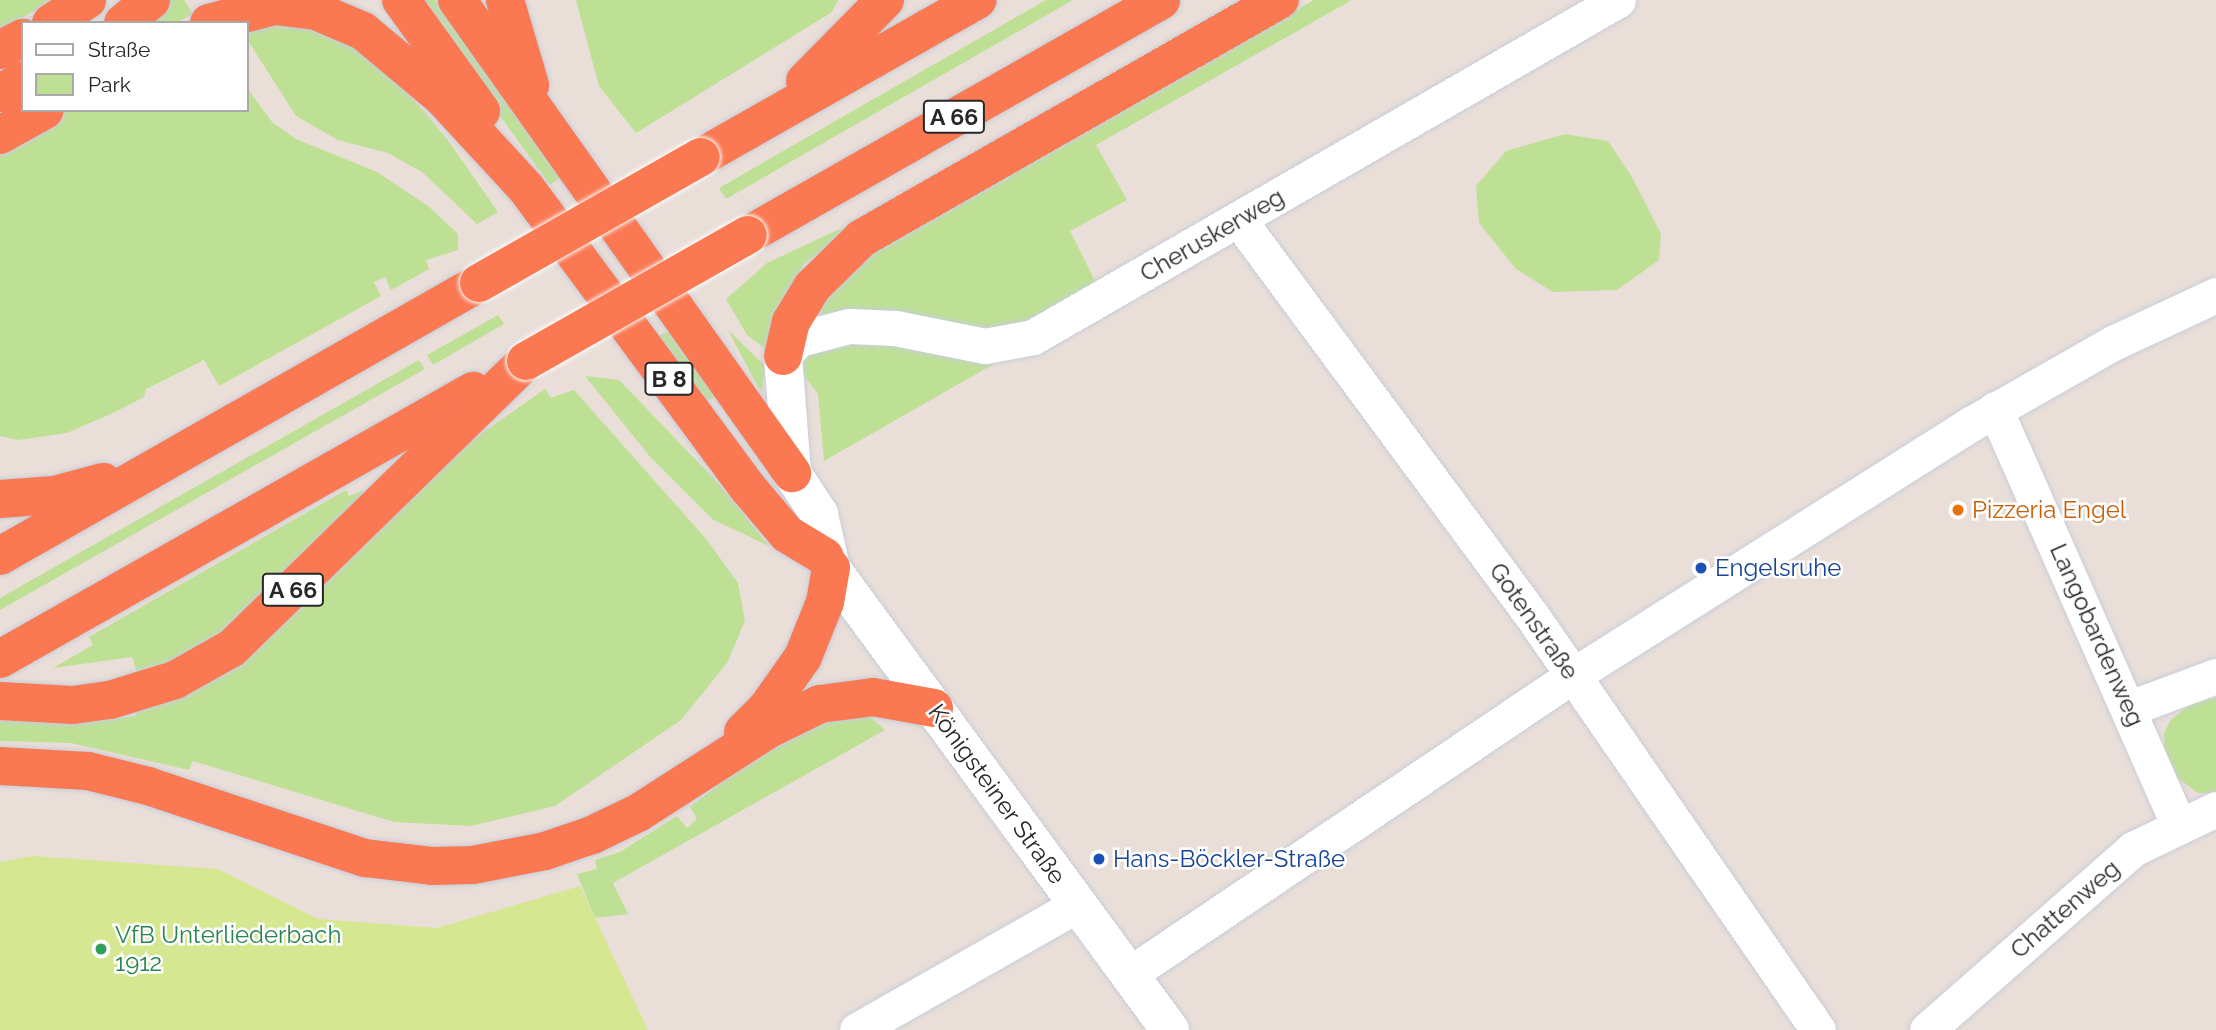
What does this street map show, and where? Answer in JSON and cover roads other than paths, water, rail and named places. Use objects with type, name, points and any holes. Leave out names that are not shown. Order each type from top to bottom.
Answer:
[{"type":"highway","points":[[54,21],[87,0]]},
{"type":"highway","points":[[125,21],[151,0]]},
{"type":"highway","name":"B 8","points":[[401,0],[507,149],[526,188],[748,488],[787,534],[828,562]]},
{"type":"highway","name":"B 8","points":[[457,0],[536,107],[792,473]]},
{"type":"highway","points":[[505,0],[536,107]]},
{"type":"highway","points":[[701,157],[807,79],[885,0]]},
{"type":"highway","points":[[0,556],[978,0]]},
{"type":"highway","name":"A 66","points":[[0,659],[1161,0]]},
{"type":"highway","points":[[783,356],[791,323],[812,287],[862,238],[893,216],[1280,0]]},
{"type":"highway","points":[[216,21],[274,6],[316,11],[363,31],[442,97],[526,188]]},
{"type":"highway","points":[[0,50],[21,39]]},
{"type":"highway","points":[[0,93],[21,81]]},
{"type":"highway","points":[[0,135],[42,112]]},
{"type":"highway","name":"A 66","points":[[0,701],[73,705],[110,701],[175,680],[233,648],[526,360]]},
{"type":"highway","points":[[0,499],[65,493],[184,452]]},
{"type":"highway","points":[[710,766],[767,708],[803,657],[825,602],[828,562]]},
{"type":"highway","points":[[0,766],[88,771],[181,796],[334,851],[432,866],[507,860],[592,835],[638,813],[769,729],[836,700],[873,697],[934,708]]},
{"type":"main road","points":[[783,356],[792,473]]},
{"type":"main road","name":"B 8","points":[[792,473],[819,514],[828,562]]},
{"type":"main road","name":"Königsteiner Straße","points":[[828,562],[1170,1030]]},
{"type":"street","name":"Cheruskerweg","points":[[783,356],[799,340],[849,326],[895,328],[985,346],[1018,342],[1240,220],[1618,0]]},
{"type":"street","name":"Gotenstraße","points":[[1240,220],[1572,676],[1818,1030]]},
{"type":"street","points":[[1128,975],[1572,676],[1996,409],[2113,342],[2216,295]]},
{"type":"street","name":"Langobardenweg","points":[[1996,409],[2130,708],[2178,823]]},
{"type":"street","points":[[2130,708],[2216,676]]},
{"type":"street","name":"Chattenweg","points":[[1927,1030],[2133,849],[2178,823],[2216,808]]},
{"type":"street","points":[[858,1030],[1077,905]]},
{"type":"place","name":"Pizzeria Engel","points":[[1958,510]]},
{"type":"place","name":"Engelsruhe","points":[[1701,568]]},
{"type":"place","name":"Hans-Böckler-Straße","points":[[1099,859]]},
{"type":"place","name":"VfB Unterliederbach 1912","points":[[101,949]]}]
